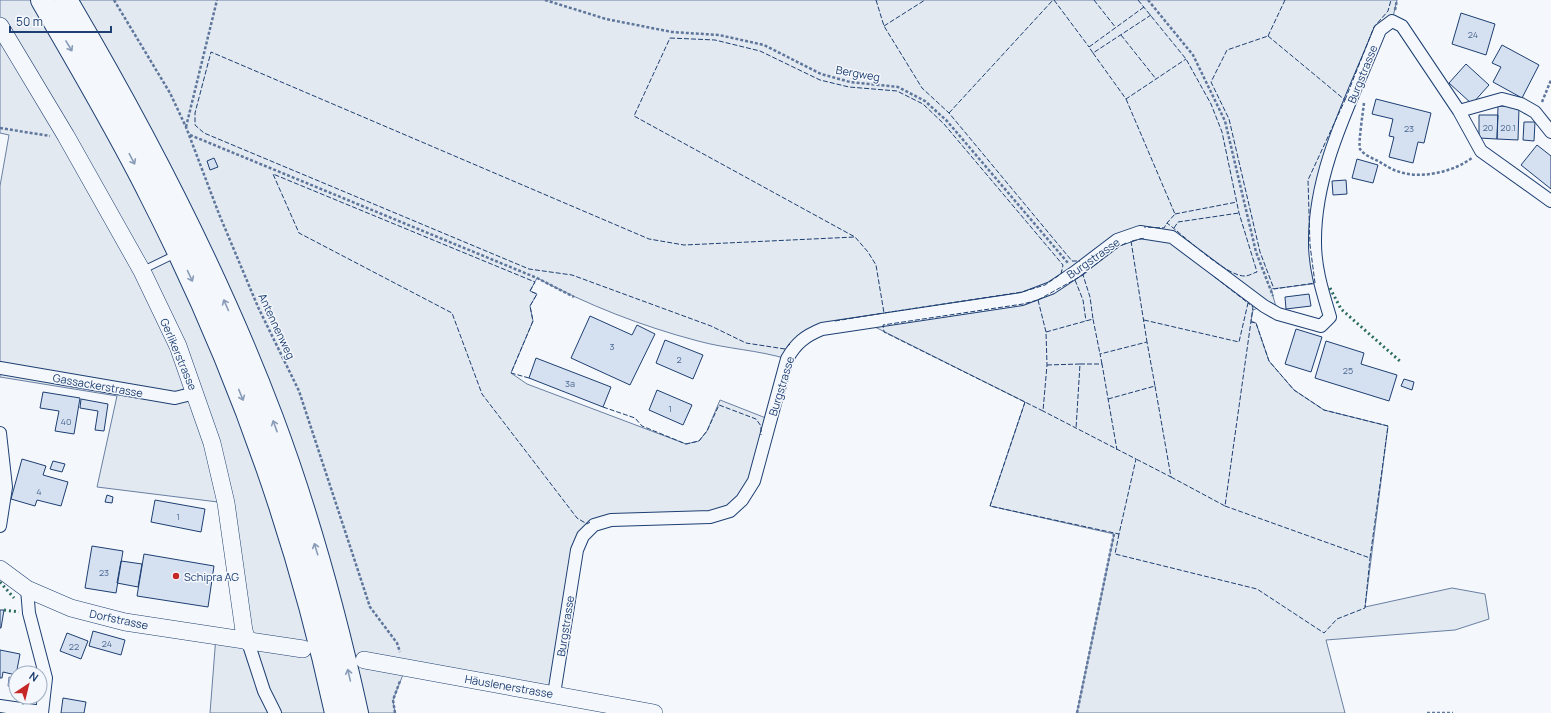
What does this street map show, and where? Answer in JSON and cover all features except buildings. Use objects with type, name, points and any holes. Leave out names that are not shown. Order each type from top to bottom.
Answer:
[{"type":"highway","points":[[42,0],[114,126],[179,252],[228,362],[270,472],[311,608],[336,713]]},
{"type":"highway","points":[[66,0],[166,179],[213,277],[257,379],[285,453],[318,558],[337,627],[357,713]]},
{"type":"street","name":"Burgstrasse","points":[[554,694],[577,550],[582,536],[594,525],[611,520],[710,517],[730,510],[742,500],[754,482],[787,359],[794,346],[807,335],[822,329],[1022,299],[1051,288],[1117,240],[1140,232],[1172,237],[1264,306],[1278,314],[1321,326],[1330,317],[1320,283],[1315,244],[1317,206],[1332,150],[1380,30],[1392,21],[1402,26],[1459,111],[1481,151],[1551,201]]},
{"type":"street","name":"Gerlikerstrasse","points":[[0,26],[66,136],[142,271],[178,346],[212,443],[226,503],[244,631],[264,691],[275,713]]},
{"type":"street","points":[[1459,111],[1502,99],[1521,104],[1535,112],[1551,132]]},
{"type":"street","name":"Gassackerstrasse","points":[[0,368],[175,398],[195,392]]},
{"type":"street","points":[[0,433],[6,487],[0,526]]},
{"type":"street","name":"Dorfstrasse","points":[[0,569],[27,589],[71,608],[125,622],[248,642]]},
{"type":"street","points":[[0,706],[42,713],[46,678],[29,613],[27,589]]},
{"type":"street","points":[[248,642],[302,650]]},
{"type":"street","name":"Häuslenerstrasse","points":[[364,660],[654,713]]},
{"type":"lane","points":[[142,271],[179,252]]},
{"type":"path","name":"Antennenweg","points":[[114,0],[170,93],[190,135],[219,214],[258,308],[299,391],[370,607],[397,643],[406,667]]},
{"type":"path","points":[[186,127],[217,0]]},
{"type":"path","name":"Bergweg","points":[[545,0],[606,19],[672,32],[719,35],[764,45],[821,74],[850,82],[898,87],[925,101],[947,121],[1075,272]]},
{"type":"path","points":[[1148,0],[1192,55],[1226,121],[1256,252],[1278,314]]},
{"type":"path","points":[[1535,112],[1545,97],[1551,80]]},
{"type":"path","points":[[1364,96],[1363,126],[1359,140],[1360,148],[1364,153],[1397,171],[1411,175],[1426,175],[1463,165],[1481,151]]},
{"type":"path","points":[[0,128],[43,136],[66,136]]},
{"type":"path","points":[[190,135],[537,278],[574,297]]},
{"type":"path","points":[[1077,713],[1114,534]]},
{"type":"path","points":[[395,713],[393,700],[406,667]]},
{"type":"path","points":[[1427,713],[1453,713]]},
{"type":"shaded area","points":[[0,0],[1397,0],[1392,21],[1380,30],[1317,207],[1320,283],[1271,289],[1278,314],[1263,306],[1253,310],[1251,321],[1256,323],[1269,361],[1294,390],[1324,410],[1388,426],[1365,607],[1452,588],[1485,594],[1489,619],[1455,630],[1326,640],[1345,713],[1077,713],[1114,534],[990,506],[1025,402],[865,322],[822,329],[787,359],[709,344],[656,329],[595,306],[537,278],[530,291],[537,294],[530,306],[533,321],[511,373],[527,384],[686,444],[699,441],[707,431],[720,400],[771,420],[754,481],[730,511],[611,520],[583,536],[554,694],[406,667],[393,700],[395,713],[210,713],[216,636],[248,642],[226,503],[97,487],[117,396],[0,377],[0,186],[9,135],[0,133]]},
{"type":"hedge","points":[[1330,288],[1341,309],[1401,362]]},
{"type":"hedge","points":[[0,582],[14,598]]},
{"type":"hedge","points":[[4,610],[19,612]]},
{"type":"fence","points":[[876,0],[884,26],[922,88],[949,113],[1072,261],[1080,261]]},
{"type":"fence","points":[[884,26],[925,0]]},
{"type":"fence","points":[[949,113],[1053,0]]},
{"type":"fence","points":[[1054,0],[1089,47]]},
{"type":"fence","points":[[1094,0],[1116,28]]},
{"type":"fence","points":[[1138,0],[1186,59],[1211,104],[1222,132],[1239,213],[1257,272],[1245,276],[1237,275],[1227,270],[1167,223],[1164,228],[1144,227]]},
{"type":"fence","points":[[1268,36],[1285,0]]},
{"type":"fence","points":[[1345,100],[1374,27],[1388,11],[1391,0]]},
{"type":"fence","points":[[1144,7],[1089,47],[1093,53],[1151,15]]},
{"type":"fence","points":[[1121,35],[1156,79]]},
{"type":"fence","points":[[1268,36],[1345,100],[1308,180],[1310,245],[1315,283],[1274,289],[1260,252],[1229,119],[1211,82],[1227,50],[1268,36]]},
{"type":"fence","points":[[670,38],[715,40],[760,51],[820,80],[849,87],[897,91],[923,104],[944,124],[1063,265],[1061,274],[1045,285],[1022,292],[884,313],[876,265],[868,252],[855,237],[634,116],[670,38]]},
{"type":"fence","points":[[790,344],[785,349],[746,343],[711,326],[572,275],[529,269],[204,133],[195,125],[195,113],[211,52],[649,239],[684,245],[855,237]]},
{"type":"fence","points":[[1093,53],[1126,99],[1186,59]]},
{"type":"fence","points":[[1126,99],[1175,214],[1167,223]]},
{"type":"fence","points":[[529,378],[511,373],[533,321],[530,306],[537,294],[530,291],[535,282],[273,174],[299,233],[452,313],[482,394],[577,518],[587,524],[590,522]]},
{"type":"fence","points":[[1175,214],[1237,202]]},
{"type":"fence","points":[[1174,228],[1178,222],[1239,213]]},
{"type":"fence","points":[[1132,241],[1145,238]]},
{"type":"fence","points":[[1131,241],[1147,342]]},
{"type":"fence","points":[[1083,275],[1113,250],[1126,243]]},
{"type":"fence","points":[[1038,300],[1083,275],[1090,297],[1093,319]]},
{"type":"fence","points":[[1144,320],[1239,342],[1248,303],[1212,275]]},
{"type":"fence","points":[[1075,280],[1083,300],[1086,321]]},
{"type":"fence","points":[[1038,300],[1046,332],[1047,365],[1043,411],[884,332],[883,325],[1023,304],[1038,300]]},
{"type":"fence","points":[[1171,477],[1225,506],[1253,307],[1248,303]]},
{"type":"fence","points":[[835,321],[884,313]]},
{"type":"fence","points":[[1046,332],[1093,319],[1100,354]]},
{"type":"fence","points":[[1225,506],[1370,558],[1388,426],[1324,410],[1294,390],[1269,361],[1256,323],[1251,322]]},
{"type":"fence","points":[[1102,364],[1100,354],[1147,342],[1155,386]]},
{"type":"fence","points":[[1080,364],[1102,364],[1117,450]]},
{"type":"fence","points":[[1047,365],[1080,364],[1076,429]]},
{"type":"fence","points":[[1108,399],[1155,386],[1171,477],[1136,459]]},
{"type":"fence","points":[[1025,402],[990,506],[1119,534],[1136,459],[1043,411]]},
{"type":"fence","points":[[603,407],[635,418],[642,426],[686,444],[699,441],[707,431],[719,405],[756,419],[761,426],[761,435]]},
{"type":"fence","points":[[1119,534],[1115,554],[1257,589],[1324,633],[1337,619],[1365,608],[1370,558]]},
{"type":"place","name":"Schipra AG","points":[[176,576]]}]
